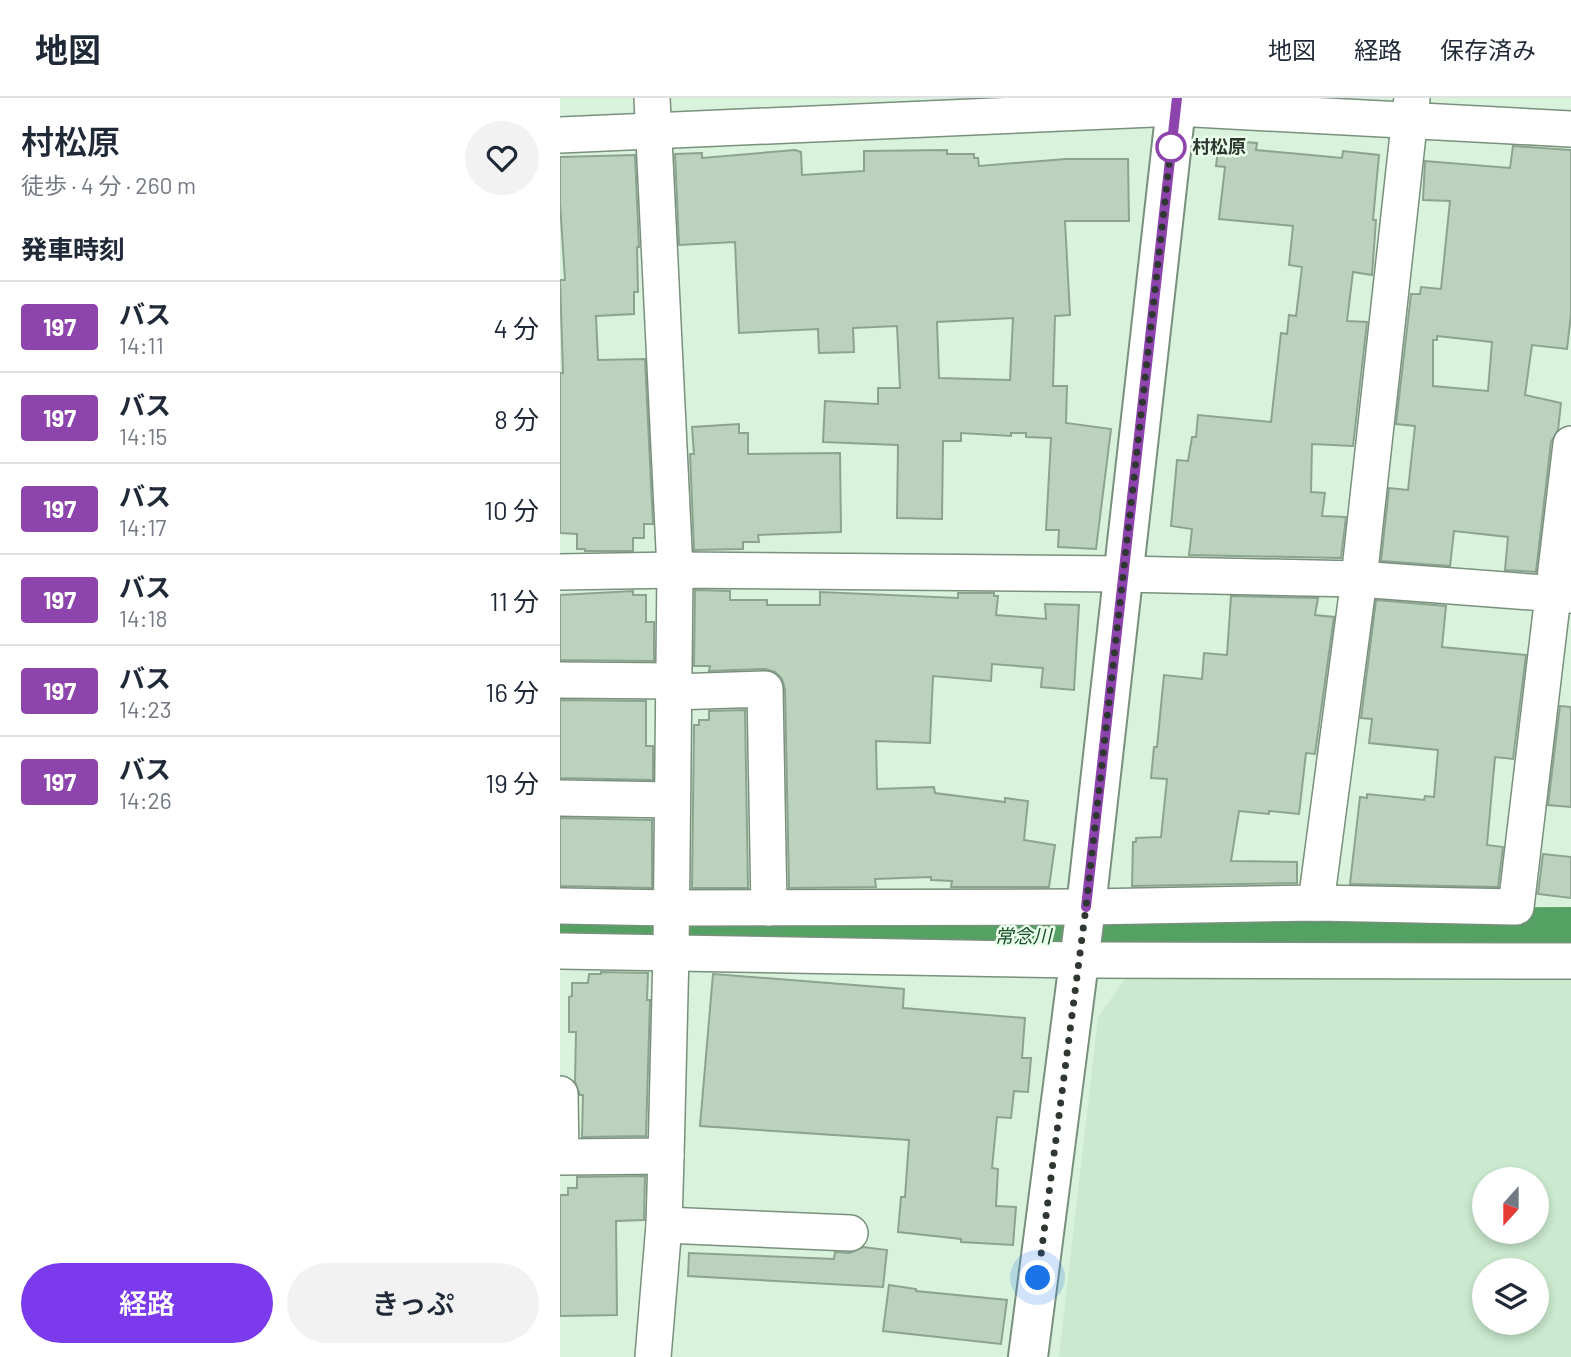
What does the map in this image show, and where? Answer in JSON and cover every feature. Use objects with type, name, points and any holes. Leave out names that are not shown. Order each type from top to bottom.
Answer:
[{"type":"street","points":[[1028,1357],[1086,907],[1177,103]]},
{"type":"street","points":[[560,135],[653,114],[1177,103],[1410,109],[1571,130]]},
{"type":"street","points":[[1316,903],[1359,579],[1410,109]]},
{"type":"street","points":[[653,114],[675,570],[666,1156],[664,1225],[653,1357]]},
{"type":"street","points":[[560,906],[1086,907],[1316,903],[1516,907],[1562,595],[1571,444]]},
{"type":"street","points":[[560,572],[675,570],[1359,579],[1562,595]]},
{"type":"street","points":[[560,680],[765,689],[769,908]]},
{"type":"street","points":[[560,798],[672,800]]},
{"type":"street","points":[[560,951],[1079,960],[1571,961]]},
{"type":"street","points":[[560,1094],[561,1157],[666,1156]]},
{"type":"street","points":[[664,1225],[850,1233]]},
{"type":"shaded area","points":[[1571,977],[1571,1357],[1059,1357],[1098,1017],[1126,978]]},
{"type":"building","points":[[1219,140],[1257,143],[1256,150],[1342,158],[1343,151],[1379,155],[1373,220],[1376,220],[1372,275],[1353,272],[1347,321],[1367,322],[1353,446],[1312,444],[1311,492],[1325,493],[1322,516],[1346,517],[1341,558],[1189,555],[1192,529],[1171,526],[1177,460],[1188,461],[1192,437],[1196,437],[1198,415],[1271,422],[1281,333],[1287,334],[1289,315],[1296,316],[1302,267],[1289,265],[1293,226],[1219,219],[1225,167],[1216,166]]},
{"type":"building","points":[[1513,146],[1571,150],[1571,314],[1567,349],[1532,345],[1525,395],[1561,403],[1558,430],[1551,442],[1536,572],[1505,570],[1508,537],[1454,531],[1450,566],[1381,561],[1389,488],[1408,490],[1415,426],[1396,424],[1411,294],[1420,294],[1421,287],[1441,289],[1450,201],[1423,200],[1425,161],[1510,168]],"holes":[[[1437,336],[1492,342],[1488,391],[1433,386],[1433,340],[1437,340]]]},
{"type":"building","points":[[795,150],[801,152],[802,175],[864,171],[864,151],[947,150],[947,154],[974,154],[974,158],[978,158],[979,166],[1066,159],[1128,159],[1129,221],[1065,221],[1070,315],[1055,316],[1053,386],[1067,386],[1066,423],[1111,429],[1096,549],[1058,547],[1059,530],[1046,530],[1051,438],[1026,437],[1026,433],[1011,433],[1011,436],[961,433],[961,441],[943,441],[942,519],[897,518],[898,445],[823,442],[825,401],[878,404],[878,388],[900,388],[897,326],[853,328],[854,352],[819,353],[818,329],[739,333],[735,242],[679,245],[675,154],[702,153],[702,158]],"holes":[[[1013,318],[1010,380],[939,378],[937,322]]]},
{"type":"building","points":[[635,155],[638,292],[634,292],[634,314],[596,316],[598,360],[645,359],[653,524],[644,524],[644,538],[633,538],[633,551],[585,551],[577,549],[577,534],[560,533],[560,373],[563,373],[560,280],[565,280],[560,157]]},
{"type":"building","points":[[739,424],[739,433],[748,433],[748,454],[840,453],[841,532],[758,535],[759,542],[743,542],[743,549],[694,550],[690,454],[694,454],[692,427]]},
{"type":"building","points":[[695,590],[730,591],[730,600],[767,600],[767,605],[820,605],[820,592],[958,598],[958,593],[994,593],[994,596],[998,596],[996,615],[1046,619],[1045,604],[1079,605],[1074,690],[1041,687],[1043,668],[992,664],[991,681],[933,676],[930,743],[876,741],[877,789],[934,787],[935,793],[1005,802],[1005,798],[1028,801],[1024,840],[1055,845],[1049,887],[951,887],[952,881],[931,880],[931,877],[875,879],[876,887],[789,888],[785,689],[782,679],[775,672],[765,669],[709,671],[710,666],[694,666]]},
{"type":"building","points":[[633,591],[633,595],[646,595],[646,622],[654,622],[654,661],[560,660],[560,595]]},
{"type":"building","points":[[1231,596],[1318,598],[1315,615],[1334,617],[1315,754],[1306,753],[1299,814],[1239,811],[1231,861],[1297,862],[1297,883],[1132,886],[1133,842],[1136,842],[1136,838],[1161,837],[1167,779],[1151,778],[1164,675],[1202,679],[1204,653],[1227,655]]},
{"type":"building","points":[[1376,600],[1446,606],[1442,647],[1526,655],[1513,759],[1495,757],[1487,845],[1503,847],[1498,887],[1350,884],[1360,797],[1367,798],[1367,794],[1424,800],[1425,796],[1434,797],[1438,750],[1369,743],[1372,719],[1361,718]]},
{"type":"building","points":[[560,700],[646,701],[646,746],[653,746],[653,780],[560,778]]},
{"type":"building","points":[[1560,706],[1571,707],[1571,807],[1548,805]]},
{"type":"building","points":[[745,710],[748,888],[692,888],[694,725],[699,725],[699,720],[709,720],[709,711]]},
{"type":"building","points":[[560,818],[652,820],[652,888],[560,886]]},
{"type":"building","points":[[1543,854],[1571,857],[1571,898],[1538,894]]},
{"type":"building","points":[[648,973],[647,1000],[650,1000],[646,1136],[582,1137],[583,1095],[580,1095],[575,1082],[576,1032],[569,1032],[569,997],[572,996],[572,983],[588,983],[589,974]]},
{"type":"building","points":[[713,974],[904,989],[903,1008],[1025,1018],[1022,1058],[1031,1058],[1028,1092],[1014,1091],[1011,1118],[997,1117],[992,1168],[998,1169],[996,1206],[1016,1207],[1013,1245],[961,1242],[961,1239],[898,1232],[901,1197],[905,1197],[909,1140],[700,1126]]},
{"type":"building","points":[[645,1176],[644,1220],[616,1221],[617,1315],[560,1316],[560,1195],[568,1195],[568,1188],[577,1188],[577,1177]]},
{"type":"building","points":[[863,1247],[887,1250],[883,1287],[688,1276],[689,1253],[834,1259],[835,1252],[850,1253]]},
{"type":"building","points":[[889,1285],[916,1291],[1007,1300],[1001,1344],[883,1331]]},
{"type":"waterway","name":"常念川","points":[[560,927],[849,930],[938,936],[1571,933]]},
{"type":"bus line","name":"197","points":[[1086,907],[1177,98]]},
{"type":"place","name":"村松原","points":[[1171,147]]},
{"type":"route","points":[[1038,1278],[1086,907],[1171,147]]}]
